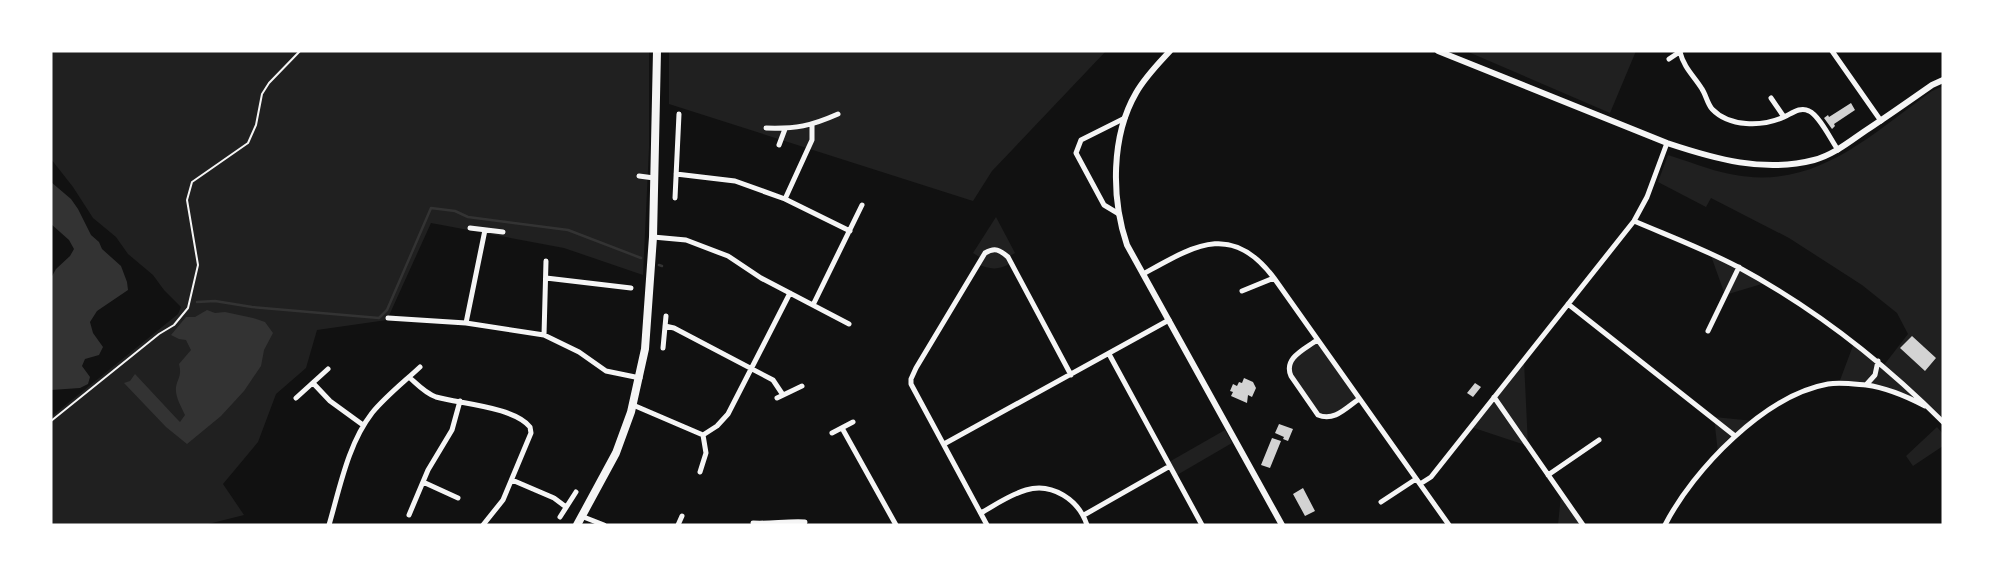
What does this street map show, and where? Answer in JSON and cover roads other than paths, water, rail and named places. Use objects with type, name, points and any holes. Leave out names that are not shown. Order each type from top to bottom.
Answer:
[{"type":"main road","points":[[579,521],[616,453],[640,378],[647,334],[653,237],[657,51]]},
{"type":"street","points":[[1170,51],[1136,93],[1126,117],[1118,153],[1116,193],[1122,230],[1143,274],[1282,525]]},
{"type":"street","points":[[1438,51],[1667,143],[1704,156],[1751,164],[1815,160],[1838,150],[1931,85],[1943,80]]},
{"type":"street","points":[[1669,59],[1681,51],[1689,72],[1712,108],[1722,116],[1753,125],[1802,109],[1809,111],[1838,150]]},
{"type":"street","points":[[1841,51],[1833,53],[1881,121]]},
{"type":"street","points":[[1772,98],[1784,117]]},
{"type":"street","points":[[676,198],[678,114]]},
{"type":"street","points":[[766,128],[785,129],[812,125],[838,114]]},
{"type":"street","points":[[1119,214],[1104,205],[1076,153],[1081,140],[1126,117]]},
{"type":"street","points":[[785,199],[812,139],[812,125]]},
{"type":"street","points":[[779,145],[785,129]]},
{"type":"street","points":[[1381,502],[1418,481],[1431,477],[1634,220],[1647,197],[1667,143]]},
{"type":"street","points":[[676,174],[735,181],[785,199],[850,231]]},
{"type":"street","points":[[639,176],[654,178]]},
{"type":"street","points":[[813,305],[862,205]]},
{"type":"street","points":[[1634,220],[1739,267],[1822,318],[1878,361],[1943,422]]},
{"type":"street","points":[[470,228],[503,232]]},
{"type":"street","points":[[466,323],[485,230]]},
{"type":"street","points":[[653,237],[686,240],[728,256],[761,278],[849,324]]},
{"type":"street","points":[[1143,274],[1190,248],[1209,244],[1242,249],[1264,264],[1450,525]]},
{"type":"street","points":[[987,525],[912,388],[911,379],[981,258],[991,249],[1002,252],[1011,263],[1071,375]]},
{"type":"street","points":[[544,335],[546,261]]},
{"type":"street","points":[[1708,331],[1739,267]]},
{"type":"street","points":[[546,278],[631,288]]},
{"type":"street","points":[[1242,291],[1274,278]]},
{"type":"street","points":[[704,435],[728,414],[790,293]]},
{"type":"street","points":[[1568,304],[1735,436]]},
{"type":"street","points":[[663,348],[666,316]]},
{"type":"street","points":[[388,318],[466,323],[544,335],[579,352],[606,371],[640,378]]},
{"type":"street","points":[[944,444],[1169,320]]},
{"type":"street","points":[[665,326],[674,328],[774,381],[780,397],[802,386]]},
{"type":"street","points":[[1317,340],[1294,357],[1288,371],[1318,415],[1328,418],[1334,416],[1359,399]]},
{"type":"street","points":[[1109,354],[1202,525]]},
{"type":"street","points":[[1866,385],[1875,375],[1878,361]]},
{"type":"street","points":[[329,525],[348,461],[363,425],[374,410],[420,367]]},
{"type":"street","points":[[296,398],[328,369]]},
{"type":"street","points":[[409,377],[424,391],[435,396],[519,418],[530,427],[531,433],[503,500],[483,525]]},
{"type":"street","points":[[313,383],[330,401],[363,425]]},
{"type":"street","points":[[1665,525],[1693,482],[1735,436],[1773,407],[1810,389],[1828,384],[1881,387],[1931,409]]},
{"type":"street","points":[[1494,397],[1580,524]]},
{"type":"street","points":[[409,515],[423,482],[452,430],[460,401]]},
{"type":"street","points":[[633,405],[704,435]]},
{"type":"street","points":[[832,433],[853,422]]},
{"type":"street","points":[[842,428],[896,525]]},
{"type":"street","points":[[700,472],[706,453],[704,435]]},
{"type":"street","points":[[1548,475],[1599,440]]},
{"type":"street","points":[[1084,515],[1170,466]]},
{"type":"street","points":[[512,480],[554,498],[565,506]]},
{"type":"street","points":[[423,482],[458,498]]},
{"type":"street","points":[[981,513],[1011,495],[1029,489],[1048,489],[1074,502],[1084,515],[1087,525]]},
{"type":"street","points":[[560,517],[576,492]]},
{"type":"street","points":[[678,525],[682,516]]},
{"type":"street","points":[[579,521],[604,525]]},
{"type":"street","points":[[753,523],[805,522]]},
{"type":"waterway","points":[[197,302],[215,301],[252,307],[379,318],[387,310],[431,208],[455,211],[468,217],[568,230],[641,258]]}]
